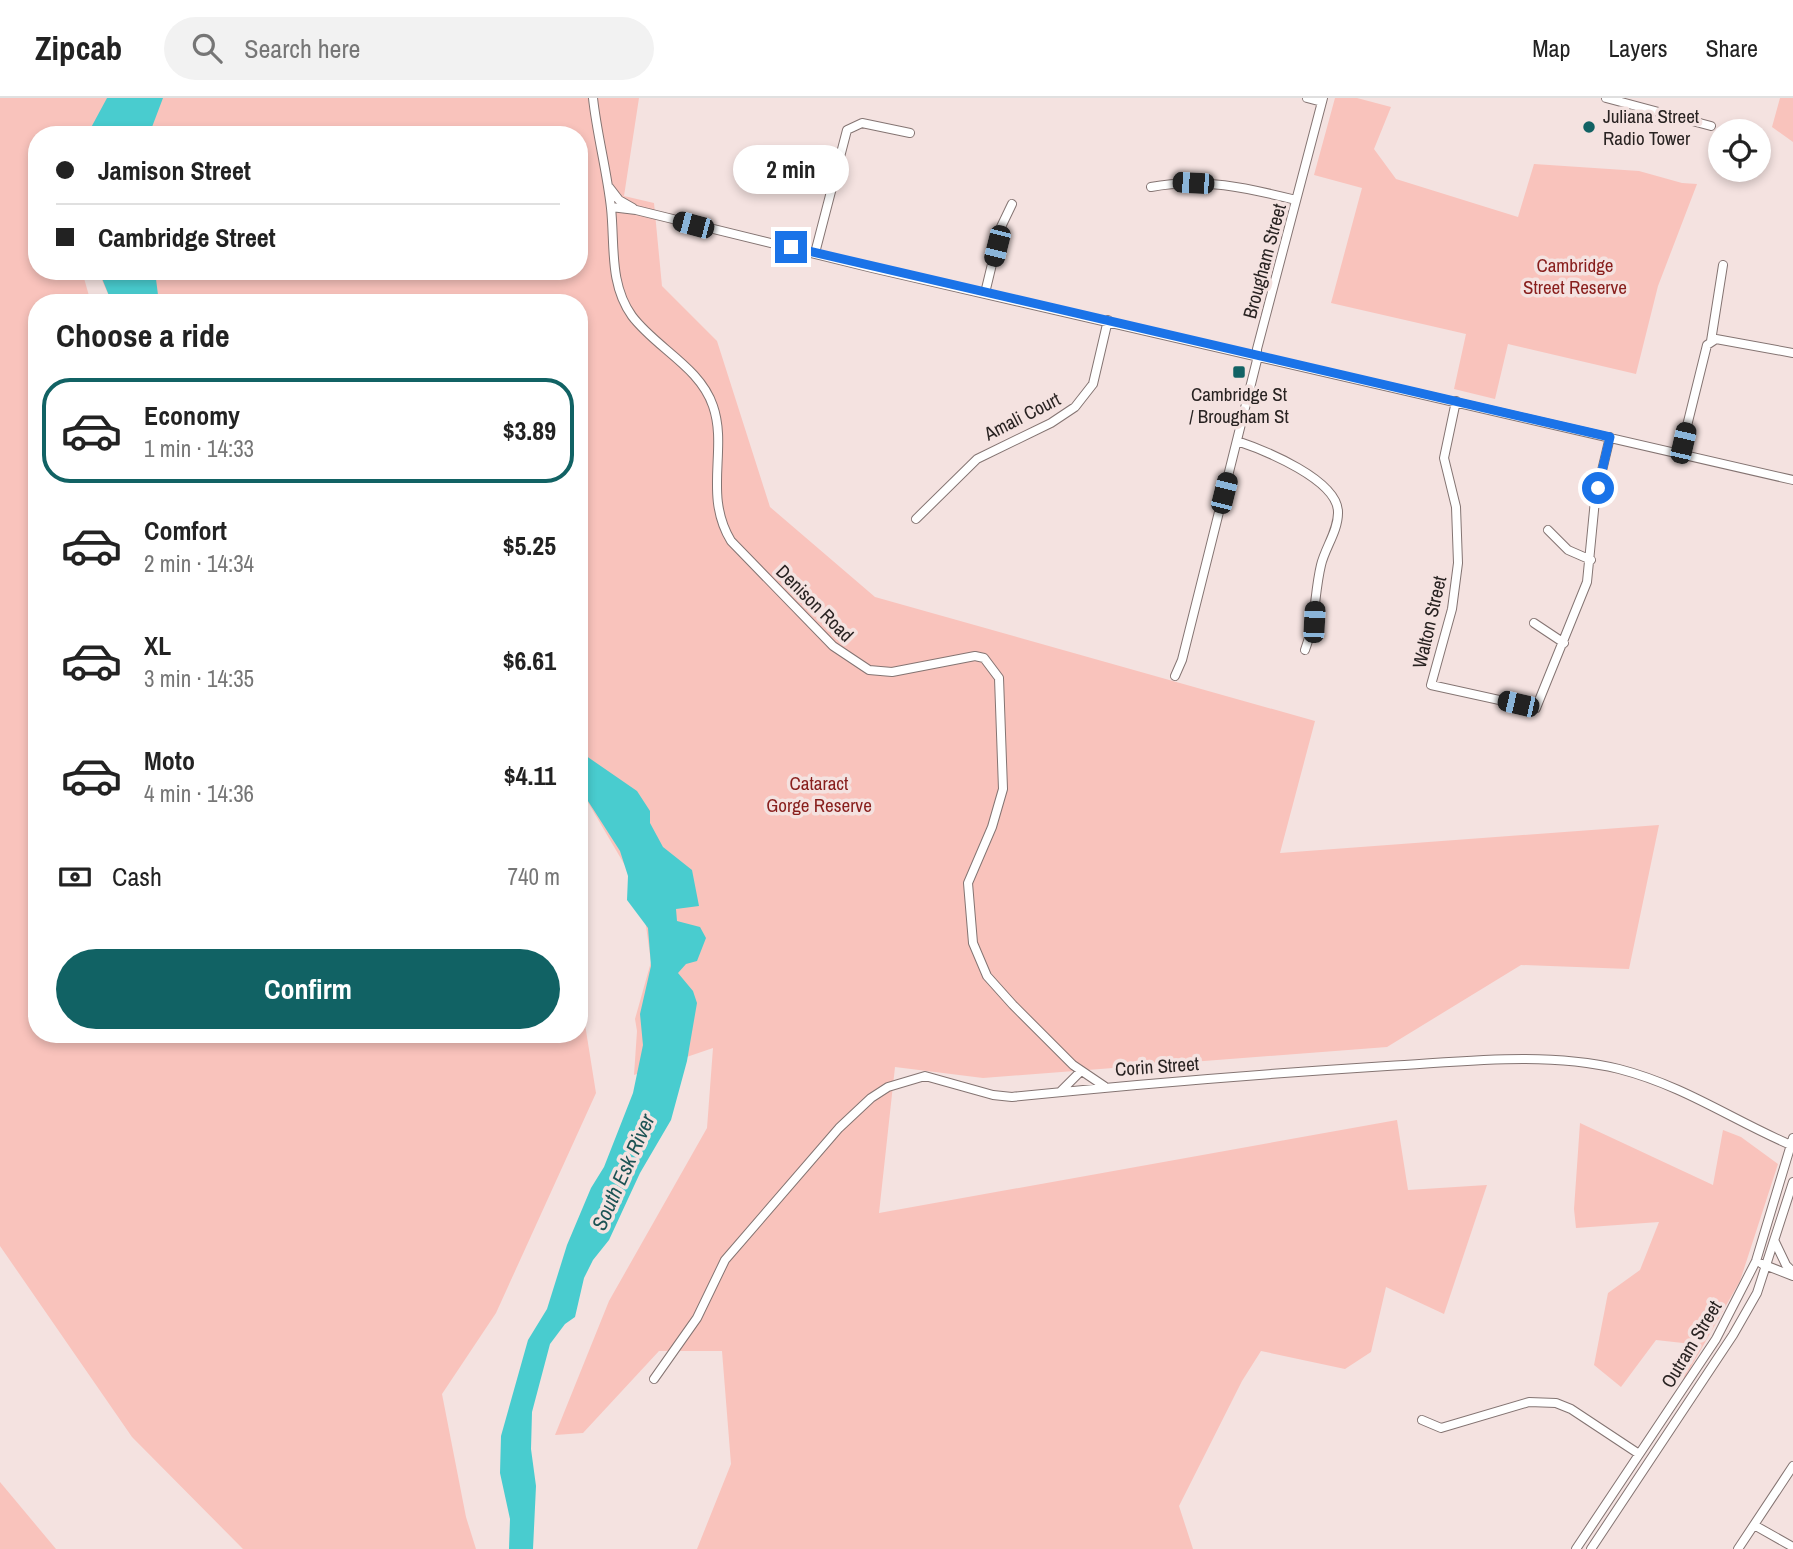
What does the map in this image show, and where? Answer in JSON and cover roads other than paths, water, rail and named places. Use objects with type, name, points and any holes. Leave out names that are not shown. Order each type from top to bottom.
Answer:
[{"type":"street","name":"Denison Road","points":[[593,98],[611,207],[616,278],[624,303],[645,331],[699,380],[713,404],[718,425],[715,467],[720,517],[738,550],[781,590],[833,646],[869,670],[892,673],[975,656],[984,658],[999,678],[1003,789],[992,827],[968,883],[973,943],[987,976],[1013,1005],[1081,1072],[1104,1086]]},
{"type":"street","points":[[1307,98],[1322,100]]},
{"type":"street","points":[[1606,98],[1708,125]]},
{"type":"street","name":"Brougham Street","points":[[1175,676],[1182,660],[1322,100]]},
{"type":"street","points":[[815,253],[847,130],[862,123],[910,133]]},
{"type":"street","points":[[606,181],[620,200],[636,210]]},
{"type":"street","points":[[1151,187],[1174,182],[1226,184],[1296,200]]},
{"type":"street","points":[[985,293],[1001,227],[1012,204]]},
{"type":"street","points":[[611,207],[636,210],[1793,480]]},
{"type":"street","points":[[1680,454],[1705,351],[1711,341],[1724,265]]},
{"type":"street","name":"Amali Court","points":[[916,519],[977,458],[1051,423],[1075,407],[1093,384],[1108,320]]},
{"type":"street","points":[[1711,341],[1723,340],[1793,353]]},
{"type":"street","name":"Walton Street","points":[[1456,401],[1444,458],[1456,507],[1458,563],[1448,623],[1431,685],[1536,708],[1564,643]]},
{"type":"street","points":[[1534,623],[1564,643],[1583,596],[1591,560],[1595,500],[1610,437]]},
{"type":"street","points":[[1237,441],[1286,461],[1326,488],[1337,504],[1338,519],[1322,562],[1314,622],[1305,650]]},
{"type":"street","points":[[1548,530],[1568,550],[1591,560]]},
{"type":"street","name":"Corin Street","points":[[654,1379],[697,1318],[725,1260],[839,1128],[871,1098],[888,1087],[925,1076],[993,1095],[1012,1097],[1104,1086],[1443,1063],[1549,1060],[1616,1068],[1657,1080],[1706,1100],[1754,1129],[1792,1143]]},
{"type":"street","points":[[1060,1092],[1081,1072]]},
{"type":"street","name":"Outram Street","points":[[1576,1549],[1716,1339],[1756,1261],[1792,1143]]},
{"type":"street","name":"Outram Street","points":[[1591,1549],[1733,1335],[1757,1293],[1793,1182]]},
{"type":"street","points":[[1775,1241],[1793,1274]]},
{"type":"street","points":[[1756,1261],[1793,1274]]},
{"type":"street","points":[[1422,1420],[1441,1428],[1529,1402],[1556,1403],[1571,1409],[1639,1454]]},
{"type":"street","points":[[1738,1549],[1793,1466]]},
{"type":"street","points":[[1754,1525],[1793,1547]]},
{"type":"water","points":[[107,98],[163,98],[152,126],[92,126]]},
{"type":"water","points":[[103,280],[156,280],[158,294],[108,294]]},
{"type":"water","name":"South Esk River","points":[[588,757],[637,791],[650,811],[650,823],[663,847],[692,870],[699,906],[676,909],[677,921],[700,927],[706,938],[697,961],[686,964],[678,973],[693,991],[697,1003],[687,1061],[671,1120],[640,1173],[609,1240],[593,1260],[584,1278],[575,1317],[565,1324],[550,1344],[532,1412],[531,1449],[536,1486],[533,1549],[509,1549],[510,1519],[500,1473],[501,1436],[528,1340],[547,1309],[567,1245],[591,1188],[604,1167],[633,1093],[643,1045],[640,1014],[651,966],[648,928],[627,900],[628,876],[620,851],[588,801]]},
{"type":"place","name":"Juliana Street Radio Tower","points":[[1589,127]]},
{"type":"place","name":"Cambridge St / Brougham St","points":[[1239,372]]},
{"type":"park label","name":"Cambridge Street Reserve","points":[[1575,276]]},
{"type":"park label","name":"Cataract Gorge Reserve","points":[[819,794]]}]
